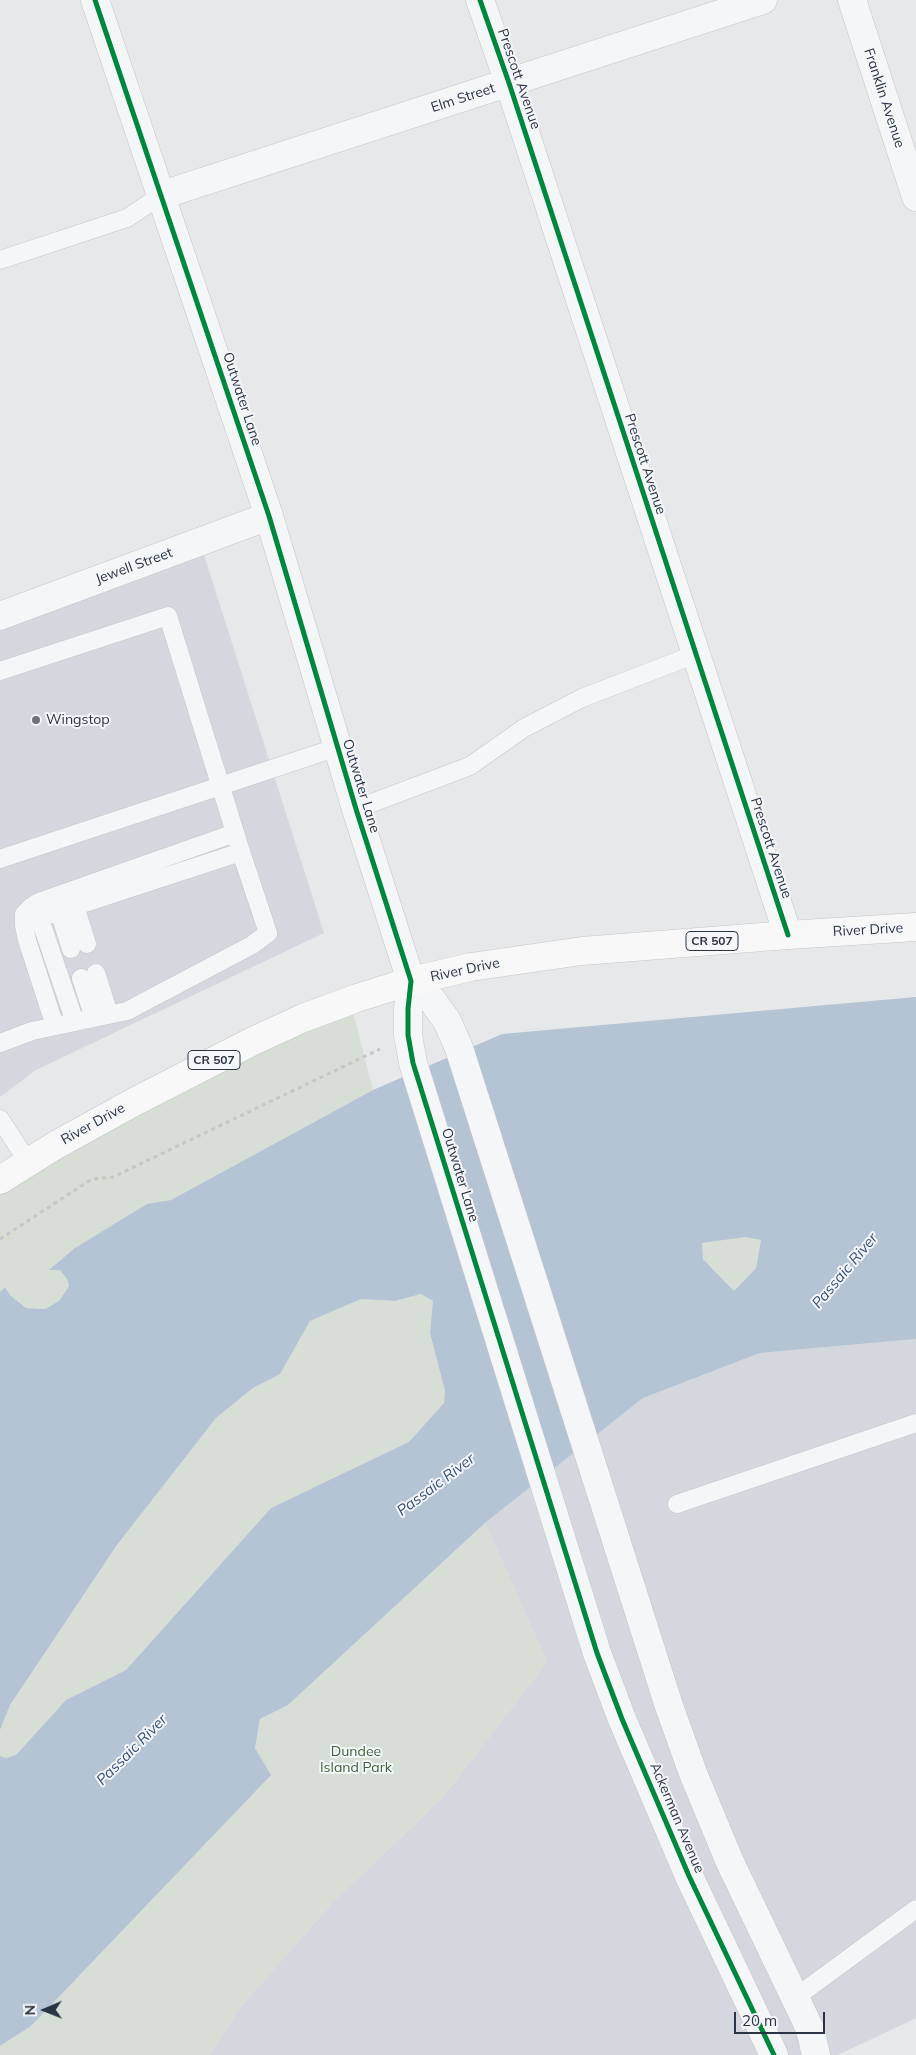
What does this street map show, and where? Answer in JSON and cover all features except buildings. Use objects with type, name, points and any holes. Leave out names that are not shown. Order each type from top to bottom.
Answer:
[{"type":"main road","name":"River Drive","points":[[0,1180],[134,1102],[251,1042],[303,1018],[357,998],[411,982],[471,967],[582,951],[916,927]]},
{"type":"street","name":"Outwater Lane","points":[[95,0],[269,516],[356,809],[411,982],[408,1035],[413,1063],[575,1584]]},
{"type":"street","name":"Prescott Avenue","points":[[480,0],[509,83],[788,935]]},
{"type":"street","name":"Elm Street","points":[[162,195],[763,0]]},
{"type":"street","name":"Franklin Avenue","points":[[852,0],[916,197]]},
{"type":"street","name":"Jewell Street","points":[[0,616],[269,516]]},
{"type":"street","points":[[411,982],[432,1000],[447,1021],[459,1048],[669,1706],[693,1773],[729,1860],[810,2028],[816,2055]]},
{"type":"street","name":"Ackerman Avenue","points":[[575,1584],[597,1653],[622,1719],[690,1876],[774,2055]]},
{"type":"lane","points":[[0,260],[126,218],[162,195]]},
{"type":"lane","points":[[0,671],[168,616],[268,933],[252,945],[127,1011],[32,1031],[0,1043]]},
{"type":"lane","points":[[356,809],[470,766],[524,728],[582,698],[696,654]]},
{"type":"lane","points":[[0,858],[338,747]]},
{"type":"lane","points":[[56,1026],[24,925],[24,914],[38,902],[235,833]]},
{"type":"lane","points":[[75,1022],[41,922],[42,917],[241,852]]},
{"type":"lane","points":[[67,908],[79,946]]},
{"type":"lane","points":[[89,975],[102,1016]]},
{"type":"lane","points":[[0,1119],[28,1162]]},
{"type":"lane","points":[[677,1504],[916,1423]]},
{"type":"lane","points":[[796,1997],[916,1909]]},
{"type":"path","points":[[0,1239],[92,1179],[113,1177],[408,1035]]},
{"type":"shaded area","points":[[199,539],[324,933],[36,1070],[0,1097],[0,603]]},
{"type":"shaded area","points":[[916,1339],[916,2018],[838,2055],[210,2055],[238,2010],[332,1903],[443,1797],[547,1662],[485,1523],[643,1398],[760,1353]]},
{"type":"green space","points":[[350,1000],[373,1090],[171,1200],[147,1204],[50,1270],[60,1270],[67,1279],[69,1286],[59,1301],[45,1309],[26,1308],[11,1296],[6,1287],[0,1292],[0,1182]]},
{"type":"green space","points":[[746,1237],[761,1239],[756,1268],[734,1291],[703,1259],[702,1243]]},
{"type":"green space","points":[[421,1294],[434,1301],[430,1333],[445,1391],[444,1404],[409,1443],[271,1508],[126,1670],[66,1700],[16,1755],[6,1758],[0,1756],[0,1730],[10,1705],[117,1545],[216,1418],[253,1388],[280,1373],[310,1321],[361,1299],[395,1301]]},
{"type":"green space","name":"Dundee Island Park","points":[[485,1523],[547,1662],[443,1797],[332,1903],[238,2010],[210,2055],[0,2055],[0,2046],[31,2026],[270,1775],[255,1748],[260,1719],[288,1705]]},
{"type":"water","name":"Passaic River","points":[[916,997],[916,1339],[760,1353],[643,1398],[485,1523],[288,1705],[260,1719],[255,1748],[271,1775],[31,2026],[0,2046],[0,1756],[6,1758],[16,1755],[66,1700],[126,1670],[271,1508],[409,1442],[444,1403],[445,1391],[430,1333],[433,1301],[421,1294],[395,1301],[361,1299],[310,1321],[280,1374],[253,1388],[216,1418],[117,1545],[10,1705],[0,1730],[0,1292],[5,1287],[11,1296],[26,1308],[45,1309],[59,1301],[69,1286],[67,1279],[60,1270],[49,1270],[75,1248],[147,1204],[171,1200],[373,1090],[502,1034]],"holes":[[[746,1237],[761,1240],[756,1268],[734,1291],[703,1259],[702,1243]]]},
{"type":"cycle path","points":[[95,0],[269,516],[356,809],[411,981],[408,1035],[413,1063],[597,1653],[622,1719],[689,1876],[774,2055]]},
{"type":"cycle path","points":[[480,0],[509,83],[788,935]]},
{"type":"place","name":"Wingstop","points":[[36,720]]}]
